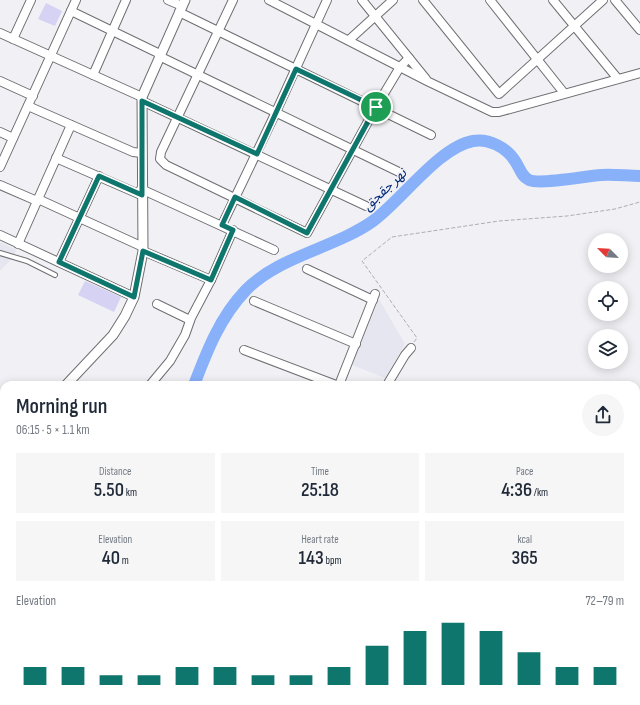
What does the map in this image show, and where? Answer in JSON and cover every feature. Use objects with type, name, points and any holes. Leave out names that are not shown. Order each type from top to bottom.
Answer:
[{"type":"street","points":[[13,39],[31,0]]},
{"type":"street","points":[[0,168],[76,0]]},
{"type":"street","points":[[93,75],[126,0]]},
{"type":"street","points":[[168,0],[182,6],[218,32],[376,107],[431,135]]},
{"type":"street","points":[[233,0],[161,152],[161,161],[166,165],[307,233],[376,107],[400,67],[409,58]]},
{"type":"street","points":[[269,0],[284,3],[317,24],[429,82],[495,112],[639,74]]},
{"type":"street","points":[[222,225],[257,154],[327,0]]},
{"type":"street","points":[[362,0],[429,82]]},
{"type":"street","points":[[349,40],[393,0]]},
{"type":"street","points":[[423,0],[499,94],[603,0]]},
{"type":"street","points":[[490,0],[564,93]]},
{"type":"street","points":[[553,0],[618,79]]},
{"type":"street","points":[[616,0],[640,30]]},
{"type":"street","points":[[70,381],[113,335],[125,316],[134,297],[143,249],[141,192],[142,99],[182,6]]},
{"type":"street","points":[[71,11],[160,55],[197,76],[353,148],[401,173]]},
{"type":"street","points":[[0,33],[93,75],[178,118],[366,206]]},
{"type":"street","points":[[0,81],[33,96]]},
{"type":"street","points":[[28,106],[134,152],[142,153]]},
{"type":"street","points":[[18,244],[70,125]]},
{"type":"street","points":[[0,132],[13,138]]},
{"type":"street","points":[[56,158],[222,225],[274,250]]},
{"type":"street","points":[[59,262],[99,176]]},
{"type":"street","points":[[0,185],[79,218],[211,280]]},
{"type":"street","points":[[153,381],[174,355],[185,335],[190,320],[211,280],[233,230]]},
{"type":"street","points":[[0,236],[134,297]]},
{"type":"street","points":[[307,269],[374,297],[340,381]]},
{"type":"street","points":[[254,301],[356,344]]},
{"type":"street","points":[[157,304],[190,320]]},
{"type":"street","points":[[389,381],[411,348]]},
{"type":"street","points":[[244,350],[327,381]]},
{"type":"lane","points":[[0,253],[27,261],[55,276]]},
{"type":"path","points":[[411,348],[416,338],[362,261],[392,237],[499,221],[567,216],[615,209],[640,202]]},
{"type":"shaded area","points":[[0,242],[17,250],[11,260],[0,271]]},
{"type":"shaded area","points":[[379,299],[405,344],[385,378],[352,365]]},
{"type":"building","points":[[46,3],[62,11],[55,26],[38,19]]},
{"type":"building","points":[[85,281],[121,297],[114,312],[78,295]]},
{"type":"waterway","name":"نهر جقجق","points":[[196,381],[209,347],[229,311],[246,290],[259,278],[291,260],[342,238],[373,221],[434,164],[447,153],[460,145],[479,140],[497,145],[512,156],[521,172],[529,180],[553,181],[606,175],[640,176]]},
{"type":"route","points":[[296,69],[376,107],[307,233],[235,197],[222,225],[233,230],[211,280],[143,251],[134,297],[59,262],[99,176],[142,195],[142,101],[257,154],[296,69]]}]
